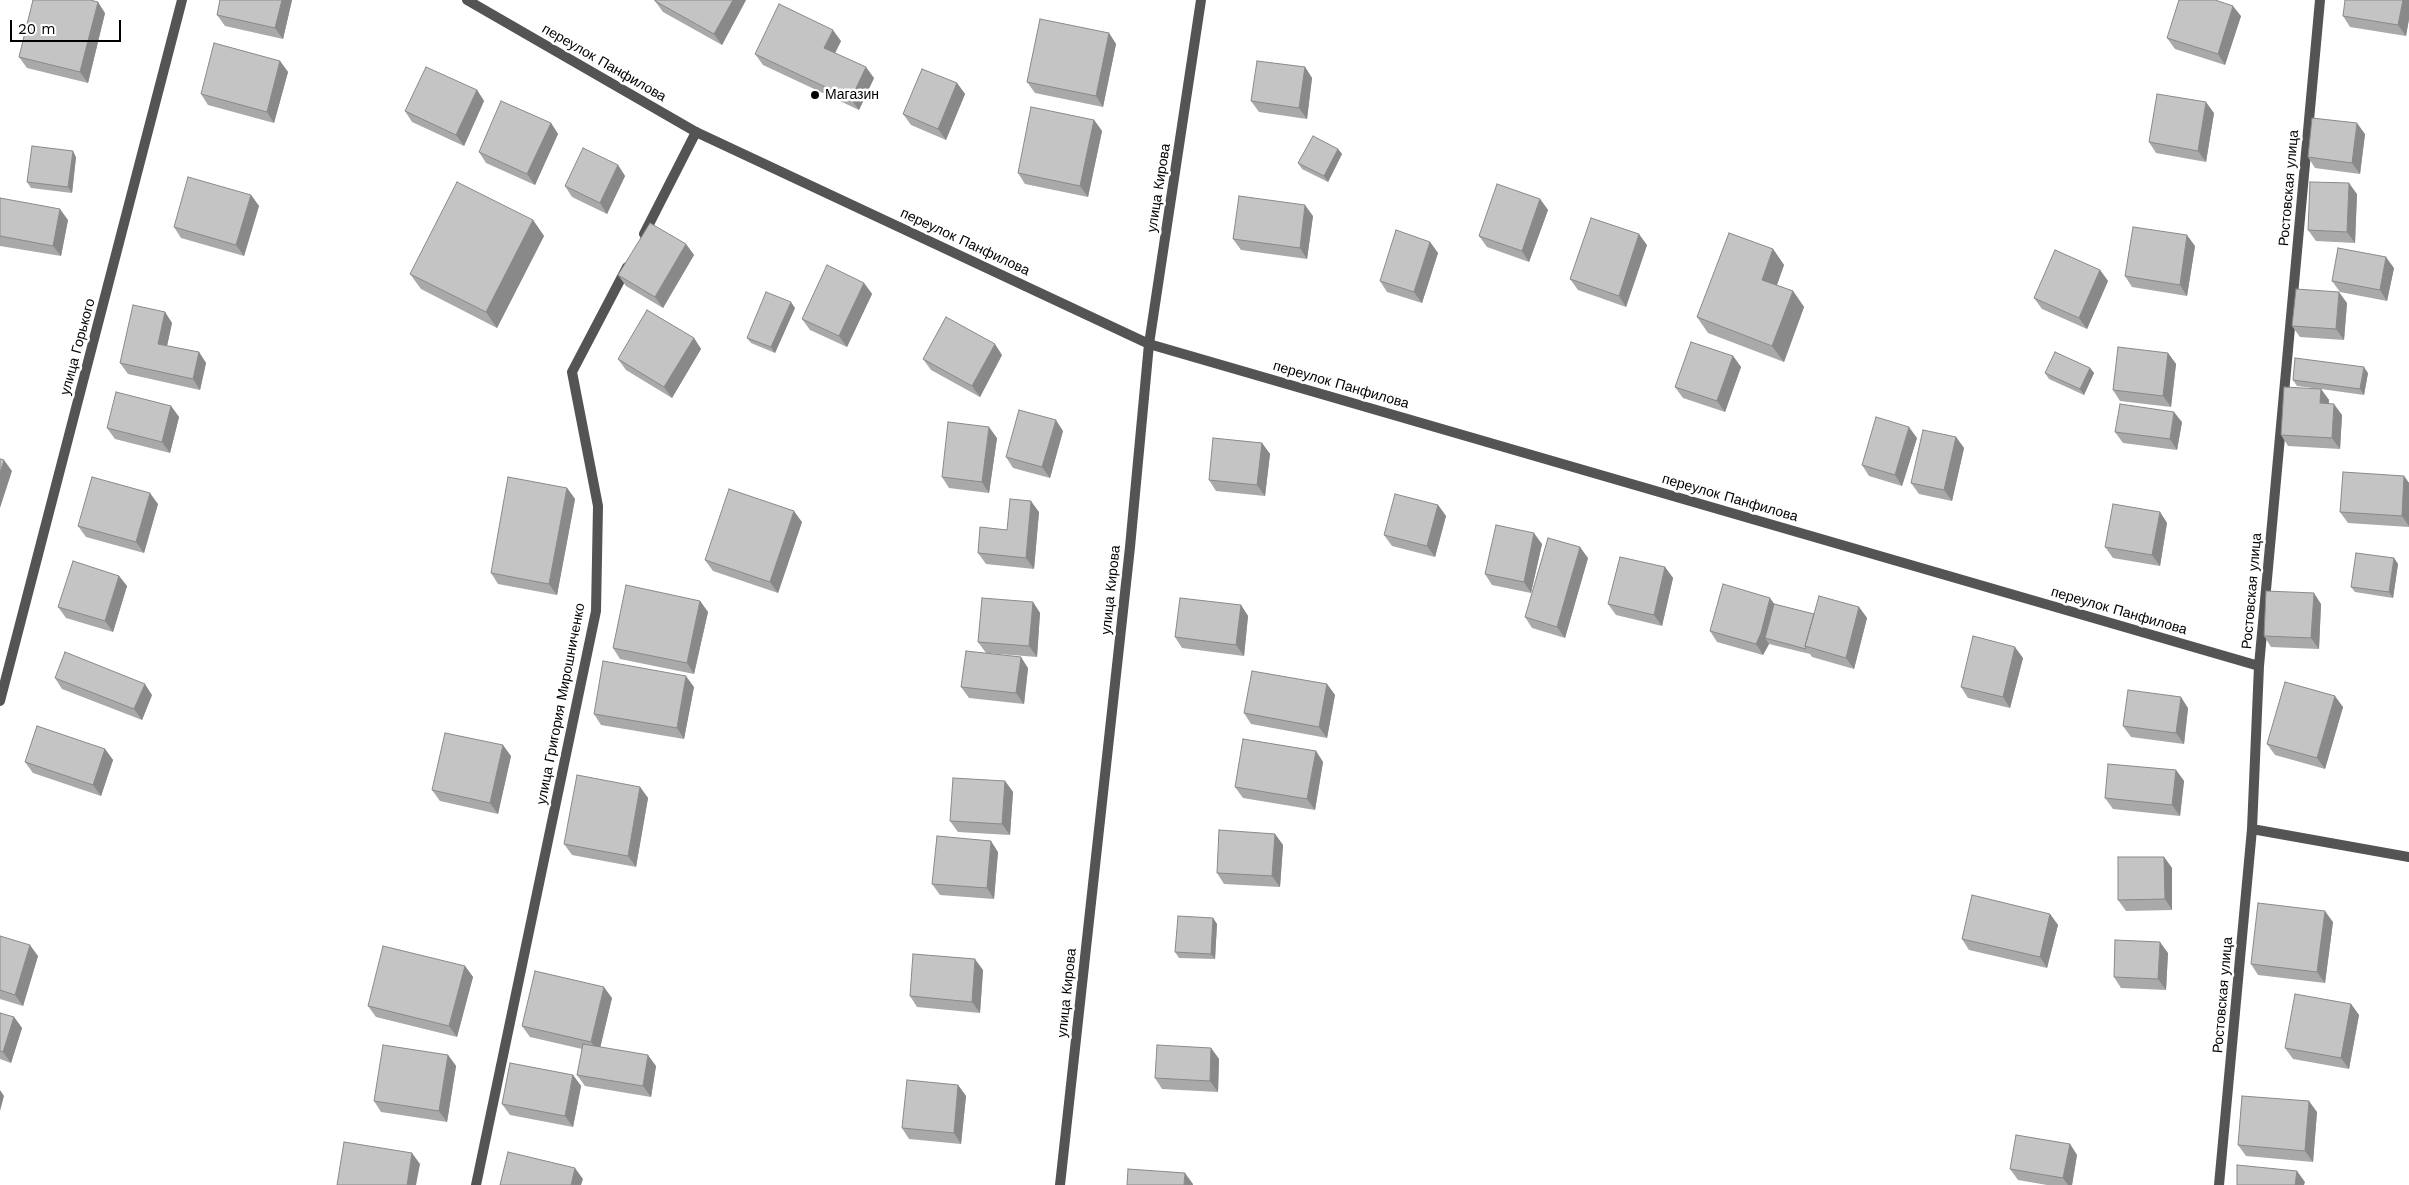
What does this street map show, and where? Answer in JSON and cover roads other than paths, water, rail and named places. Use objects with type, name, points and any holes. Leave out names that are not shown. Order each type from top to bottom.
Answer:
[{"type":"street","name":"улица Горького","points":[[0,701],[182,0]]},
{"type":"street","name":"переулок Панфилова","points":[[467,0],[696,132],[1150,344],[2259,666]]},
{"type":"street","name":"улица Кирова","points":[[1060,1185],[1129,557],[1150,344],[1201,0]]},
{"type":"street","name":"Ростовская улица","points":[[2219,1185],[2252,829],[2259,666],[2320,0]]},
{"type":"street","points":[[639,244],[696,132]]},
{"type":"street","name":"улица Григория Мирошниченко","points":[[476,1185],[596,611],[598,506],[572,372],[630,261]]},
{"type":"street","points":[[2252,829],[2409,857]]},
{"type":"place","name":"Магазин","points":[[815,95]]}]
